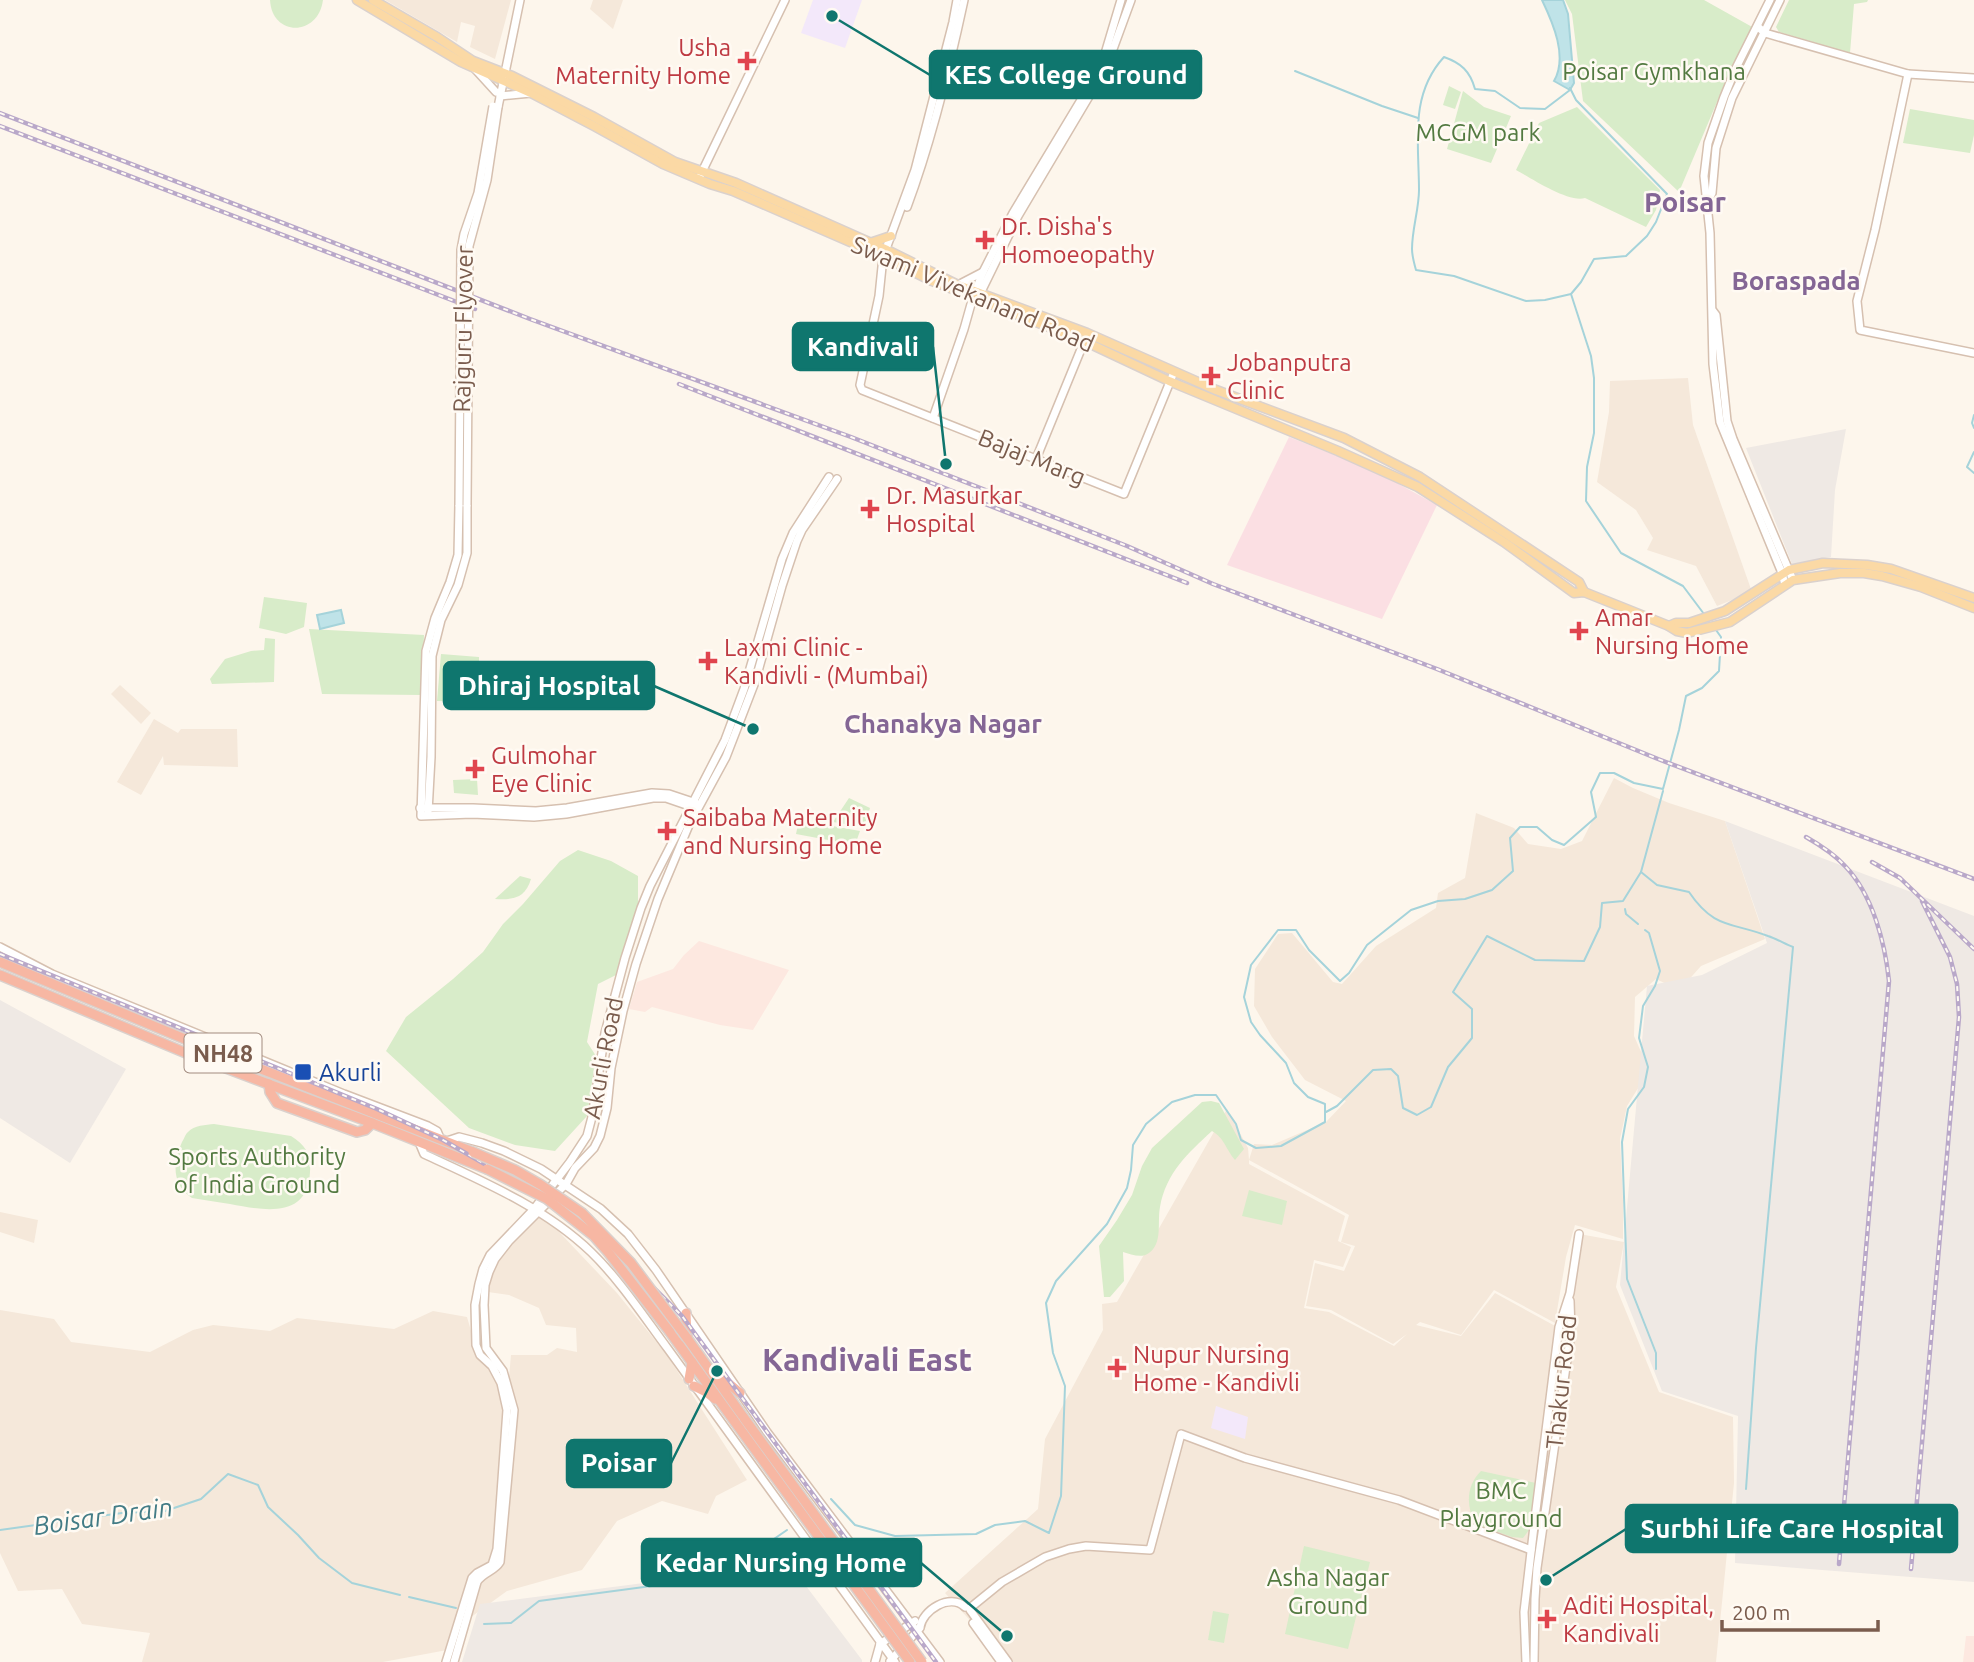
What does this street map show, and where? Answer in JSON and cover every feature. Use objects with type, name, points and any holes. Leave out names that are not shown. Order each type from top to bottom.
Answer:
[{"type":"highway","name":"NH48","points":[[0,962],[209,1043],[515,1170],[582,1213],[631,1262],[713,1371],[740,1420],[910,1662]]},
{"type":"highway","name":"NH48","points":[[0,975],[186,1053],[486,1169],[547,1199],[594,1236],[608,1252],[724,1407],[740,1420],[922,1662]]},
{"type":"highway","points":[[270,1084],[270,1092],[277,1102],[358,1132],[365,1130],[372,1123]]},
{"type":"highway","points":[[323,1119],[328,1106]]},
{"type":"highway","points":[[686,1313],[687,1338]]},
{"type":"highway","points":[[692,1362],[692,1382],[724,1407]]},
{"type":"highway","points":[[713,1371],[740,1393]]},
{"type":"main road","name":"Swami Vivekanand Road","points":[[357,0],[474,68],[503,76],[663,164],[736,183],[870,243],[886,257],[932,281],[1086,337],[1343,439],[1420,477],[1579,582],[1584,592]]},
{"type":"main road","name":"Swami Vivekanand Road","points":[[373,0],[473,61],[594,117],[700,175],[710,184],[733,191],[958,285],[976,295],[993,297],[1086,337],[1169,381],[1418,487],[1504,542],[1574,593],[1584,592],[1677,631],[1690,628]]},
{"type":"main road","points":[[870,243],[891,236]]},
{"type":"main road","points":[[1690,628],[1725,611],[1786,571],[1824,564],[1867,565],[1891,569],[1974,598]]},
{"type":"main road","points":[[1690,628],[1730,622],[1789,583],[1840,573],[1882,576],[1921,587],[1974,608]]},
{"type":"street","name":"Rajguru Flyover","points":[[518,0],[498,94],[486,180],[469,246],[463,505],[467,553],[458,585],[441,620],[432,656],[431,758],[425,811],[473,808],[536,811],[644,797],[652,793],[669,794],[695,805]]},
{"type":"street","points":[[700,175],[785,0]]},
{"type":"street","points":[[886,257],[915,170],[957,0]]},
{"type":"street","points":[[886,257],[920,172],[943,92],[964,0]]},
{"type":"street","points":[[933,418],[976,295],[1013,213],[1090,86],[1104,57],[1122,0]]},
{"type":"street","points":[[958,285],[986,274],[1094,88],[1131,0]]},
{"type":"street","points":[[1770,0],[1735,70],[1708,143],[1704,176],[1713,311],[1713,364],[1720,422],[1789,583]]},
{"type":"street","points":[[1707,202],[1712,193],[1717,145],[1735,89],[1780,0]]},
{"type":"street","points":[[1758,27],[1765,33],[1908,74],[1974,78]]},
{"type":"street","points":[[474,68],[498,94],[531,93]]},
{"type":"street","points":[[1908,74],[1879,215],[1857,301],[1860,330],[1974,353]]},
{"type":"street","points":[[1708,143],[1717,145]]},
{"type":"street","name":"Bajaj Marg","points":[[886,257],[860,385],[862,390],[1124,494],[1169,381]]},
{"type":"street","points":[[986,274],[993,297]]},
{"type":"street","points":[[1036,459],[1086,337]]},
{"type":"street","points":[[1169,381],[1174,372]]},
{"type":"street","name":"Akurli Road","points":[[536,1211],[587,1136],[605,1032],[641,908],[695,805],[726,757],[750,694],[797,541],[833,478]]},
{"type":"street","name":"Akurli Road","points":[[450,1660],[472,1578],[491,1567],[494,1562],[506,1444],[506,1402],[498,1376],[481,1355],[477,1345],[475,1305],[483,1269],[490,1255],[566,1184],[600,1136],[622,1011],[658,899],[695,805]]},
{"type":"street","points":[[0,947],[52,974],[180,1032]]},
{"type":"street","points":[[443,1139],[459,1137],[504,1151],[566,1184],[627,1232],[767,1432],[916,1625],[940,1662]]},
{"type":"street","points":[[419,1142],[424,1154],[536,1211],[592,1253],[636,1306],[692,1382],[892,1661],[916,1625]]},
{"type":"street","name":"Thakur Road","points":[[1526,1662],[1524,1612],[1531,1550],[1559,1327],[1570,1293],[1579,1234]]},
{"type":"street","name":"Thakur Road","points":[[1534,1662],[1537,1568],[1571,1332],[1570,1293]]},
{"type":"street","points":[[968,1609],[1002,1582],[1045,1557],[1069,1549],[1086,1546],[1150,1550],[1181,1434],[1244,1458],[1399,1500],[1531,1550]]},
{"type":"street","name":"Thakur Road","points":[[1542,1469],[1551,1472]]},
{"type":"street","points":[[853,1605],[869,1597],[882,1584]]},
{"type":"street","points":[[875,1662],[880,1644],[916,1625],[936,1607],[948,1601],[959,1602],[968,1609],[1008,1662]]},
{"type":"street","points":[[968,1609],[987,1644],[1001,1662]]},
{"type":"shaded area","points":[[385,0],[511,0],[495,59],[470,47],[475,26],[461,22],[457,42]]},
{"type":"shaded area","points":[[593,0],[623,0],[613,29],[590,9]]},
{"type":"shaded area","points":[[813,0],[862,0],[845,48],[801,33]]},
{"type":"shaded area","points":[[1688,378],[1693,425],[1752,592],[1717,606],[1696,566],[1647,550],[1653,538],[1636,510],[1597,482],[1609,412],[1610,381]]},
{"type":"shaded area","points":[[1846,429],[1835,490],[1831,557],[1792,564],[1746,448]]},
{"type":"shaded area","points":[[1289,437],[1375,471],[1437,505],[1382,619],[1227,565]]},
{"type":"shaded area","points":[[120,685],[151,713],[141,724],[111,694]]},
{"type":"shaded area","points":[[154,719],[178,733],[181,729],[237,729],[238,767],[164,765],[163,756],[141,795],[117,782]]},
{"type":"shaded area","points":[[1614,778],[1669,803],[1725,821],[1765,939],[1701,966],[1685,984],[1675,988],[1656,979],[1635,997],[1634,1036],[1647,1065],[1645,1077],[1627,1106],[1620,1139],[1623,1239],[1575,1225],[1566,1257],[1555,1323],[1494,1290],[1461,1335],[1420,1322],[1416,1325],[1461,1336],[1495,1293],[1557,1327],[1579,1234],[1624,1242],[1616,1287],[1659,1392],[1733,1417],[1734,1483],[1716,1662],[1008,1662],[945,1593],[1038,1509],[1045,1439],[1103,1330],[1102,1304],[1117,1302],[1227,1109],[1248,1148],[1249,1160],[1254,1144],[1272,1145],[1326,1122],[1346,1101],[1305,1080],[1272,1037],[1254,1006],[1255,969],[1278,934],[1292,933],[1333,982],[1342,984],[1376,946],[1436,908],[1438,893],[1465,878],[1476,813],[1514,828],[1528,844],[1561,849],[1582,841]],"holes":[[[1249,1160],[1349,1215],[1341,1242],[1355,1246],[1344,1271],[1315,1263],[1306,1306],[1331,1310],[1393,1344],[1407,1334],[1394,1346],[1329,1312],[1304,1308],[1314,1260],[1343,1267],[1351,1247],[1338,1241],[1345,1216],[1249,1164]]]},
{"type":"shaded area","points":[[1725,821],[1974,916],[1974,1582],[1735,1563],[1738,1416],[1662,1391],[1620,1285],[1647,986],[1702,975],[1767,943]]},
{"type":"shaded area","points":[[699,941],[789,970],[753,1030],[720,1025],[652,1007],[645,1012],[629,1009],[637,982],[673,969]]},
{"type":"shaded area","points":[[0,1000],[126,1069],[70,1163],[0,1118]]},
{"type":"shaded area","points":[[0,1212],[38,1220],[34,1243],[0,1232]]},
{"type":"shaded area","points":[[543,1215],[617,1293],[667,1355],[747,1480],[716,1496],[708,1514],[662,1501],[617,1521],[582,1570],[507,1591],[467,1620],[447,1650],[383,1662],[142,1662],[150,1633],[82,1624],[62,1589],[18,1591],[0,1553],[0,1310],[54,1319],[71,1342],[150,1352],[193,1330],[213,1325],[270,1331],[297,1318],[394,1329],[433,1311],[467,1317],[478,1355],[495,1372],[509,1377],[511,1355],[547,1355],[557,1348],[577,1352],[576,1328],[546,1325],[539,1308],[509,1295],[481,1291],[502,1254],[527,1226]]},
{"type":"shaded area","points":[[1216,1406],[1248,1417],[1245,1439],[1211,1428]]},
{"type":"shaded area","points":[[772,1541],[862,1662],[462,1662],[480,1604],[706,1575]]},
{"type":"shaded area","points":[[1966,1636],[1974,1636],[1974,1662],[1963,1662]]},
{"type":"green space","points":[[270,0],[323,0],[313,21],[295,28],[278,21]]},
{"type":"green space","name":"Poisar Gymkhana","points":[[1565,0],[1704,0],[1754,28],[1733,64],[1679,192],[1583,101],[1572,14]]},
{"type":"green space","points":[[1789,0],[1868,0],[1854,4],[1850,53],[1779,32],[1776,27]]},
{"type":"green space","points":[[1449,86],[1461,92],[1455,109],[1443,105]]},
{"type":"green space","name":"MCGM park","points":[[1463,91],[1484,107],[1511,116],[1491,163],[1447,149]]},
{"type":"green space","points":[[1577,107],[1660,190],[1656,210],[1646,227],[1585,198],[1569,197],[1516,170],[1539,123]]},
{"type":"green space","points":[[1910,109],[1974,120],[1970,153],[1903,143]]},
{"type":"green space","points":[[264,597],[307,603],[304,627],[286,634],[259,628]]},
{"type":"green space","points":[[309,629],[424,635],[422,695],[322,694]]},
{"type":"green space","points":[[265,638],[275,639],[274,682],[212,684],[210,679],[225,659],[264,650]]},
{"type":"green space","points":[[441,654],[479,657],[479,702],[437,701]]},
{"type":"green space","points":[[477,779],[478,795],[454,793],[453,780]]},
{"type":"green space","points":[[849,798],[870,808],[864,827],[833,822]]},
{"type":"green space","points":[[799,820],[860,831],[855,845],[796,834]]},
{"type":"green space","points":[[578,850],[611,861],[638,876],[638,905],[620,973],[598,984],[587,1042],[596,1056],[587,1116],[555,1151],[515,1145],[469,1128],[386,1051],[406,1017],[483,952],[503,924],[560,861]]},
{"type":"green space","points":[[520,876],[531,879],[522,894],[508,899],[495,899]]},
{"type":"green space","points":[[1202,1102],[1219,1103],[1244,1149],[1235,1160],[1212,1131],[1187,1156],[1173,1174],[1163,1195],[1156,1244],[1143,1256],[1123,1252],[1124,1281],[1110,1297],[1104,1297],[1099,1246],[1132,1195],[1142,1166],[1152,1148]]},
{"type":"green space","name":"Sports Authority of India Ground","points":[[214,1124],[291,1136],[300,1143],[306,1151],[310,1166],[307,1187],[301,1198],[292,1205],[269,1209],[192,1198],[177,1179],[177,1157],[187,1133],[193,1128]]},
{"type":"green space","points":[[1249,1190],[1287,1201],[1282,1225],[1242,1216]]},
{"type":"green space","name":"BMC Playground","points":[[1481,1471],[1536,1483],[1529,1530],[1523,1538],[1512,1537],[1475,1524],[1469,1496],[1472,1483]]},
{"type":"green space","name":"Asha Nagar Ground","points":[[1304,1546],[1370,1562],[1348,1649],[1285,1634]]},
{"type":"green space","points":[[1213,1611],[1229,1614],[1224,1643],[1208,1640]]},
{"type":"water","points":[[1542,0],[1563,0],[1568,14],[1574,83],[1570,90],[1554,81],[1560,61],[1559,51],[1554,29]]},
{"type":"water","points":[[341,610],[344,623],[320,629],[317,615]]},
{"type":"waterway","points":[[1570,90],[1545,109],[1520,108],[1495,91],[1475,89],[1464,68],[1444,57],[1425,87],[1418,120],[1419,197],[1412,249],[1416,270],[1454,276],[1526,301],[1571,294]]},
{"type":"waterway","points":[[1295,71],[1418,118]]},
{"type":"waterway","points":[[1570,88],[1576,100],[1667,194],[1656,222],[1647,236],[1626,256],[1594,259],[1571,294],[1591,356],[1594,378],[1594,433],[1587,467],[1586,501],[1621,553],[1683,586],[1704,614]]},
{"type":"waterway","points":[[1974,415],[1974,428]]},
{"type":"waterway","points":[[1974,452],[1967,467],[1974,473]]},
{"type":"waterway","points":[[831,1499],[855,1525],[895,1536],[976,1534],[995,1525],[1025,1521],[1049,1533],[1061,1496],[1065,1386],[1053,1353],[1046,1303],[1056,1281],[1107,1224],[1127,1188],[1133,1145],[1146,1124],[1172,1102],[1195,1095],[1216,1095],[1236,1124],[1241,1140],[1256,1148],[1281,1146],[1325,1122],[1325,1104],[1308,1097],[1294,1083],[1286,1063],[1251,1022],[1244,997],[1251,965],[1278,930],[1296,930],[1309,950],[1340,981],[1349,973],[1367,945],[1411,910],[1438,901],[1465,899],[1492,890],[1513,871],[1510,838],[1520,827],[1537,827],[1552,840],[1564,845],[1596,817],[1591,792],[1600,773],[1614,773],[1634,783],[1663,789],[1686,696],[1702,688],[1719,671],[1721,637],[1716,630]]},
{"type":"waterway","points":[[1326,1112],[1337,1106],[1373,1070],[1391,1069],[1398,1076],[1403,1108],[1417,1115],[1431,1107],[1448,1067],[1472,1038],[1472,1009],[1453,992],[1487,936],[1535,960],[1584,961],[1600,927],[1602,903],[1623,901],[1641,872],[1663,791]]},
{"type":"waterway","points":[[1641,872],[1657,885],[1689,892],[1707,913],[1724,923],[1771,937],[1793,947],[1756,1348],[1746,1489]]},
{"type":"waterway","points":[[1625,909],[1626,914],[1638,924]]},
{"type":"waterway","points":[[1645,930],[1649,933],[1660,971],[1643,1006],[1639,1038],[1648,1067],[1644,1087],[1628,1109],[1622,1142],[1627,1279],[1656,1353],[1656,1369]]},
{"type":"waterway","name":"Boisar Drain","points":[[0,1530],[122,1513],[165,1511],[201,1499],[228,1474],[258,1485],[268,1507],[319,1558],[352,1583],[400,1595]]},
{"type":"waterway","points":[[484,1624],[511,1623],[539,1601],[719,1577],[787,1530]]},
{"type":"waterway","name":"Boisar Drain","points":[[409,1597],[456,1608]]},
{"type":"railway","points":[[0,113],[530,319],[851,437],[1127,546],[1213,584],[1437,669],[1658,759],[1974,879]]},
{"type":"railway","points":[[0,126],[475,309]]},
{"type":"railway","points":[[679,384],[1187,583]]},
{"type":"railway","points":[[1806,837],[1841,862],[1863,891],[1881,936],[1889,981],[1839,1564]]},
{"type":"railway","points":[[1872,862],[1900,878],[1974,949]]},
{"type":"railway","points":[[1911,1569],[1959,1017],[1957,984],[1950,957],[1922,901]]},
{"type":"railway","points":[[0,954],[377,1109],[443,1140],[569,1216],[646,1280],[682,1316],[936,1662]]},
{"type":"place","name":"KES College Ground","points":[[832,16]]},
{"type":"place","name":"Usha Maternity Home","points":[[747,61]]},
{"type":"place","name":"Dr. Disha's Homoeopathy","points":[[985,240]]},
{"type":"place","name":"Jobanputra Clinic","points":[[1211,376]]},
{"type":"place","name":"Kandivali","points":[[946,464]]},
{"type":"place","name":"Dr. Masurkar Hospital","points":[[870,509]]},
{"type":"place","name":"Amar Nursing Home","points":[[1579,631]]},
{"type":"place","name":"Laxmi Clinic - Kandivli - (Mumbai)","points":[[708,661]]},
{"type":"place","name":"Dhiraj Hospital","points":[[753,729]]},
{"type":"place","name":"Gulmohar Eye Clinic","points":[[475,769]]},
{"type":"place","name":"Saibaba Maternity and Nursing Home","points":[[667,831]]},
{"type":"place","name":"Akurli","points":[[303,1072]]},
{"type":"place","name":"Nupur Nursing Home - Kandivli","points":[[1117,1368]]},
{"type":"place","name":"Poisar","points":[[717,1371]]},
{"type":"place","name":"Surbhi Life Care Hospital","points":[[1546,1580]]},
{"type":"place","name":"Aditi Hospital, Kandivali","points":[[1547,1619]]},
{"type":"place","name":"Kedar Nursing Home","points":[[1007,1636]]},
{"type":"district","name":"Poisar","points":[[1685,201]]},
{"type":"district","name":"Boraspada","points":[[1796,280]]},
{"type":"district","name":"Chanakya Nagar","points":[[943,723]]},
{"type":"district","name":"Kandivali East","points":[[867,1359]]}]
